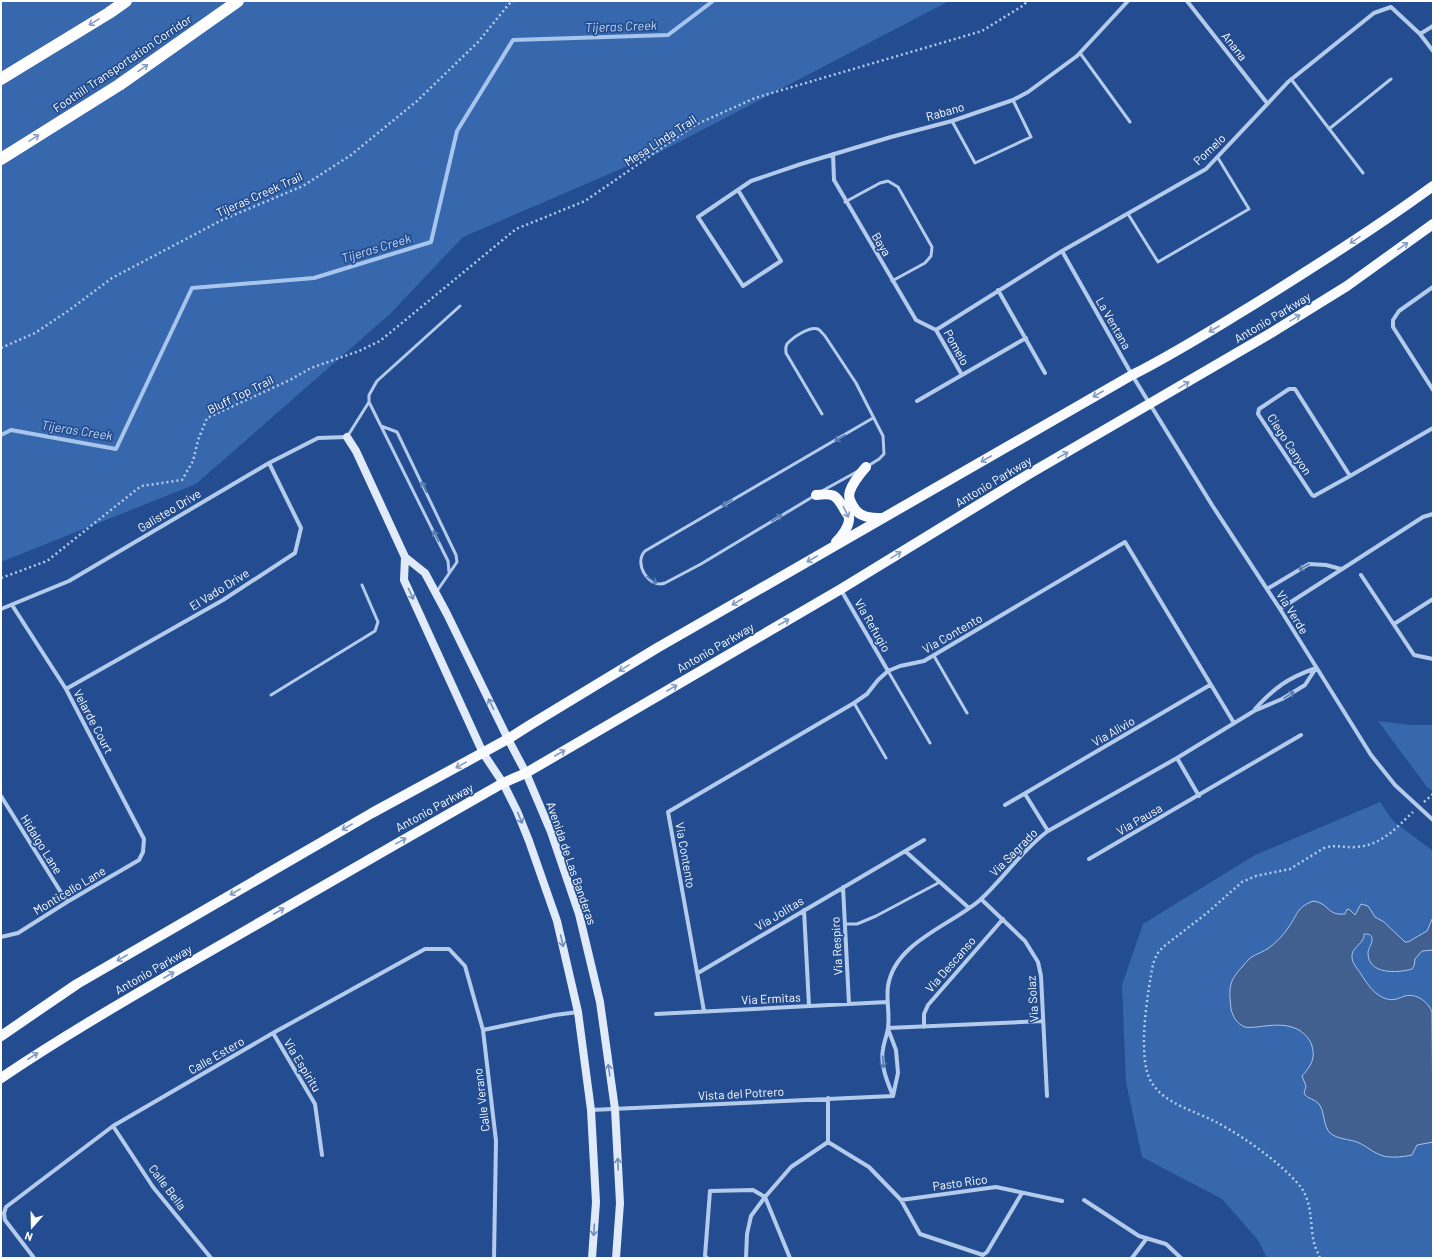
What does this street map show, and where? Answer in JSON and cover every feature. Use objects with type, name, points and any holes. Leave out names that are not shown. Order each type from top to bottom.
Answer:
[{"type":"highway","points":[[1,79],[126,1]]},
{"type":"highway","name":"Foothill Transportation Corridor","points":[[1,159],[119,85],[238,1]]},
{"type":"main road","name":"Antonio Parkway","points":[[1,1036],[77,984],[355,823],[508,739],[530,724],[651,652],[1132,375],[1157,363],[1290,283],[1354,242],[1433,186]]},
{"type":"main road","name":"Antonio Parkway","points":[[1,1078],[38,1053],[110,1010],[354,867],[503,783],[526,773],[841,589],[1029,474],[1150,405],[1271,333],[1347,286],[1433,224]]},
{"type":"main road","name":"Avenida de Las Banderas","points":[[347,437],[356,451],[405,557],[425,573],[526,773],[551,832],[579,914],[600,1002],[615,1109],[620,1203],[616,1258]]},
{"type":"main road","points":[[866,467],[854,483],[850,492],[849,500],[855,511],[860,515],[869,518],[883,518]]},
{"type":"main road","points":[[816,495],[835,495],[849,517],[848,525],[830,549]]},
{"type":"main road","name":"Avenida de Las Banderas","points":[[405,557],[404,580],[483,752],[503,783],[517,811],[529,840],[557,921],[578,1012],[591,1110],[596,1202],[592,1258]]},
{"type":"street","name":"Rabano","points":[[738,190],[781,261],[743,286],[698,217],[751,181],[891,136],[952,120],[1013,100],[1047,79],[1080,53],[1128,1]]},
{"type":"street","name":"Anana","points":[[1187,1],[1267,103]]},
{"type":"street","name":"Pomelo","points":[[962,375],[936,330],[1062,251],[1206,169],[1218,158],[1267,103],[1292,79],[1374,13],[1391,7],[1420,34]]},
{"type":"street","points":[[1433,26],[1420,34],[1433,51]]},
{"type":"street","name":"Baya","points":[[833,154],[834,180],[845,202],[916,320],[936,330]]},
{"type":"street","name":"La Ventana","points":[[1062,251],[1150,405]]},
{"type":"street","points":[[1433,287],[1399,312],[1394,320],[1393,327],[1433,390]]},
{"type":"street","points":[[998,290],[1045,373]]},
{"type":"street","name":"Pomelo","points":[[917,401],[1026,338]]},
{"type":"street","name":"Ciego Canyon","points":[[1350,476],[1294,389],[1289,389],[1259,409],[1258,414],[1312,495],[1316,495],[1350,476],[1433,428]]},
{"type":"street","name":"Via Verde","points":[[1150,405],[1371,754],[1395,785],[1433,820]]},
{"type":"street","name":"Galisteo Drive","points":[[1,609],[69,581],[269,462],[318,438],[347,437]]},
{"type":"street","name":"El Vado Drive","points":[[66,689],[223,600],[294,553],[301,528],[269,462]]},
{"type":"street","points":[[1280,609],[1423,517],[1433,514]]},
{"type":"street","name":"Via Contento","points":[[698,973],[668,812],[854,703],[867,694],[878,680],[888,671],[900,666],[924,662],[1125,542],[1234,723]]},
{"type":"street","points":[[1267,589],[1309,564],[1326,565],[1341,569]]},
{"type":"street","points":[[1361,575],[1414,655],[1433,659]]},
{"type":"street","name":"Via Refugio","points":[[841,589],[888,671]]},
{"type":"street","points":[[1394,624],[1433,599]]},
{"type":"street","name":"Velarde Court","points":[[12,605],[66,689],[144,838],[142,852]]},
{"type":"street","name":"Via Sagrado","points":[[1254,711],[1270,693],[1278,687],[1298,674],[1316,668]]},
{"type":"street","name":"Via Sagrado","points":[[893,1096],[884,1073],[883,1050],[888,1028],[888,986],[896,964],[903,954],[910,947],[981,899],[1030,846],[1048,831],[1177,758],[1254,711],[1282,700],[1305,685],[1316,668]]},
{"type":"street","name":"Via Alivio","points":[[1005,805],[1210,685]]},
{"type":"street","name":"Via Pausa","points":[[1090,859],[1301,735]]},
{"type":"street","points":[[1177,758],[1199,796]]},
{"type":"street","points":[[1025,794],[1048,831]]},
{"type":"street","name":"Hidalgo Lane","points":[[1,796],[67,902]]},
{"type":"street","name":"Via Jolitas","points":[[698,973],[924,840]]},
{"type":"street","points":[[905,851],[969,908]]},
{"type":"street","name":"Monticello Lane","points":[[1,937],[18,933],[67,902],[139,860],[142,852]]},
{"type":"street","name":"Via Respiro","points":[[843,887],[849,1004]]},
{"type":"street","name":"Via Solaz","points":[[981,899],[1024,941],[1038,962],[1041,976],[1047,1096]]},
{"type":"street","points":[[804,910],[809,1006]]},
{"type":"street","name":"Via Descanso","points":[[924,1027],[924,1014],[928,1005],[1003,919]]},
{"type":"street","name":"Calle Estero","points":[[34,1258],[5,1220],[4,1213],[6,1207],[114,1126],[273,1033],[425,949],[449,949]]},
{"type":"street","name":"Calle Verano","points":[[449,949],[465,966],[483,1030],[496,1141],[494,1258]]},
{"type":"street","points":[[698,973],[704,1011]]},
{"type":"street","name":"Via Ermitas","points":[[656,1014],[887,1002]]},
{"type":"street","points":[[483,1030],[555,1015],[578,1012]]},
{"type":"street","points":[[888,1028],[1043,1021]]},
{"type":"street","name":"Via Sagrado","points":[[888,1028],[896,1050],[898,1073],[893,1096]]},
{"type":"street","name":"Via Espiritu","points":[[273,1033],[315,1104],[322,1156]]},
{"type":"street","name":"Vista del Potrero","points":[[591,1110],[893,1096]]},
{"type":"street","points":[[828,1098],[828,1142]]},
{"type":"street","name":"Calle Bella","points":[[114,1126],[153,1187],[211,1258]]},
{"type":"street","points":[[746,1258],[747,1234],[751,1216],[791,1167],[828,1142]]},
{"type":"street","points":[[828,1142],[868,1167],[901,1200],[920,1234],[983,1255],[987,1252],[1022,1193]]},
{"type":"street","name":"Pasto Rico","points":[[901,1200],[996,1187],[1062,1201]]},
{"type":"street","points":[[707,1258],[705,1256],[710,1190],[752,1190],[765,1197],[790,1258]]},
{"type":"street","points":[[1084,1200],[1139,1236],[1166,1244],[1181,1258]]},
{"type":"street","points":[[1132,1258],[1147,1238]]},
{"type":"lane","points":[[1080,53],[1130,122]]},
{"type":"lane","points":[[1292,79],[1363,173]]},
{"type":"lane","points":[[1330,129],[1391,79]]},
{"type":"lane","points":[[952,120],[975,163],[1031,137],[1013,100]]},
{"type":"lane","points":[[1128,214],[1158,262],[1249,209],[1218,158]]},
{"type":"lane","points":[[845,202],[884,182],[888,181],[898,187],[932,247],[930,256],[924,263],[892,281]]},
{"type":"lane","points":[[347,437],[369,402],[370,395],[377,380],[460,306]]},
{"type":"lane","points":[[822,414],[786,353],[788,344],[800,334],[812,328],[819,330],[825,336],[856,383],[883,436],[884,454],[866,467],[816,495],[701,564],[665,583],[660,585],[653,582],[646,576],[641,561],[641,555],[645,551],[873,418]]},
{"type":"lane","points":[[369,402],[448,561],[450,572]]},
{"type":"lane","points":[[381,426],[397,432],[456,555],[457,562],[436,593]]},
{"type":"lane","points":[[271,695],[374,631],[378,622],[362,585]]},
{"type":"lane","points":[[934,656],[968,713]]},
{"type":"lane","points":[[888,671],[930,743]]},
{"type":"lane","points":[[854,703],[886,758]]},
{"type":"lane","points":[[845,924],[857,924],[876,916],[940,882]]},
{"type":"path","name":"Tijeras Creek Trail","points":[[1,348],[35,333],[68,311],[112,278],[222,220],[303,186],[351,154],[417,101],[478,42],[509,4],[514,1]]},
{"type":"path","name":"Mesa Linda Trail","points":[[380,341],[516,229],[585,201],[695,126],[755,98],[982,31],[1027,1]]},
{"type":"path","name":"Bluff Top Trail","points":[[1,578],[47,561],[141,486],[182,480],[193,461],[198,440],[207,418],[290,380],[311,368],[359,351],[380,341]]},
{"type":"path","points":[[1320,1258],[1315,1247],[1311,1212],[1307,1196],[1292,1178],[1271,1159],[1243,1138],[1217,1122],[1167,1098],[1151,1083],[1145,1063],[1144,1026],[1153,964],[1162,947],[1208,913],[1242,882],[1256,876],[1290,870],[1324,848],[1330,846],[1338,845],[1354,847],[1375,844],[1385,838],[1433,794]]},
{"type":"shaded area","points":[[1,1],[949,1],[658,153],[463,237],[390,314],[196,484],[1,562]]},
{"type":"shaded area","points":[[1378,721],[1410,725],[1433,725],[1433,791],[1427,787]]},
{"type":"shaded area","points":[[1380,802],[1393,821],[1433,851],[1433,1258],[1267,1258],[1258,1240],[1222,1199],[1142,1157],[1126,1082],[1122,985],[1143,924],[1255,855]]},
{"type":"shaded area","points":[[1314,901],[1323,905],[1332,912],[1339,914],[1345,914],[1347,909],[1355,915],[1361,904],[1368,906],[1375,917],[1384,922],[1405,942],[1408,942],[1427,931],[1433,917],[1433,950],[1422,951],[1415,959],[1412,969],[1385,971],[1378,969],[1369,960],[1368,953],[1372,938],[1368,934],[1364,934],[1363,939],[1352,955],[1352,960],[1356,967],[1369,986],[1379,995],[1392,1000],[1409,995],[1418,997],[1428,1005],[1432,1012],[1433,1142],[1417,1145],[1412,1155],[1395,1157],[1382,1156],[1360,1143],[1339,1138],[1330,1133],[1326,1127],[1319,1104],[1304,1094],[1306,1086],[1302,1076],[1310,1066],[1313,1059],[1312,1046],[1307,1037],[1299,1030],[1284,1025],[1245,1027],[1236,1020],[1233,1015],[1231,1009],[1230,986],[1237,972],[1250,958],[1269,948],[1277,941],[1286,931],[1298,912],[1308,903]]},
{"type":"waterway","name":"Tijeras Creek","points":[[1,435],[11,430],[116,449],[192,288],[314,278],[431,242],[457,131],[513,40],[668,35],[713,1]]}]
